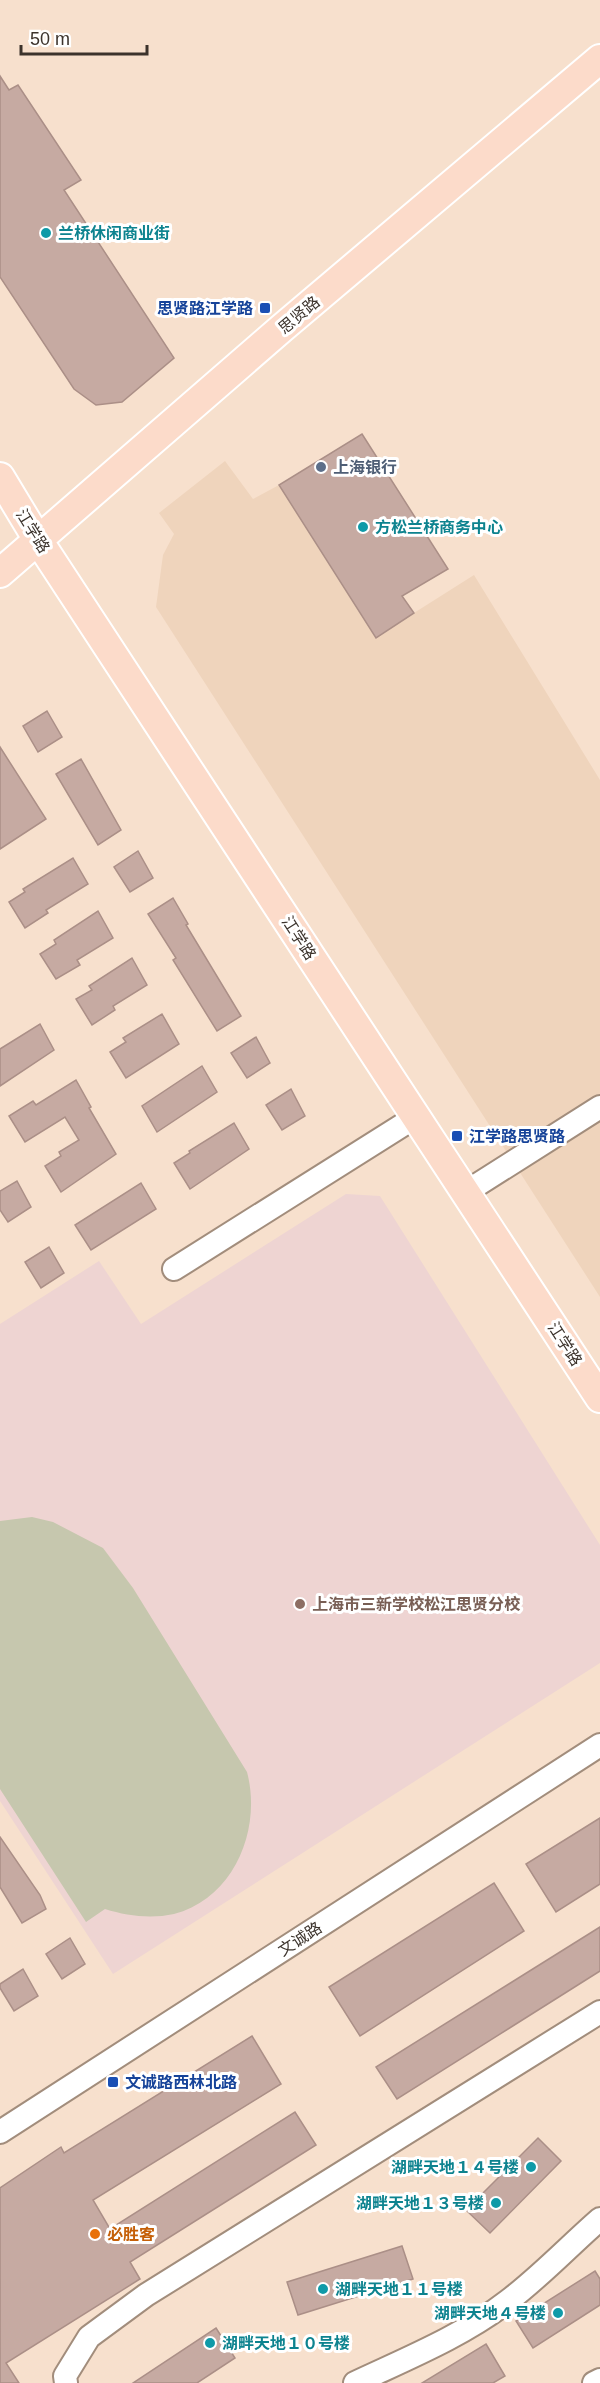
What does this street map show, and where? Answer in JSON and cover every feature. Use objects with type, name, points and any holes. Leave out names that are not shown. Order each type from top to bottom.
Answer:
[{"type":"main road","name":"思贤路","points":[[0,573],[282,328],[600,59]]},
{"type":"main road","name":"江学路","points":[[0,477],[38,540],[600,1398]]},
{"type":"street","points":[[466,1192],[600,1107]]},
{"type":"street","points":[[174,1269],[417,1116]]},
{"type":"street","name":"文诚路","points":[[0,2132],[600,1745]]},
{"type":"street","points":[[66,2383],[65,2376],[89,2337],[146,2295],[600,2012]]},
{"type":"street","points":[[355,2383],[458,2333],[507,2302],[566,2252],[600,2219]]},
{"type":"street","points":[[594,2383],[600,2380]]},
{"type":"shaded area","points":[[225,461],[253,499],[279,485],[376,637],[474,575],[600,780],[600,1297],[156,607],[163,555],[174,534],[159,513]]},
{"type":"shaded area","name":"上海市三新学校松江思贤分校","points":[[346,1194],[380,1196],[600,1545],[600,1663],[113,1974],[0,1801],[0,1324],[99,1261],[141,1324]]},
{"type":"green space","points":[[32,1517],[53,1522],[103,1548],[133,1588],[247,1772],[251,1794],[250,1816],[247,1837],[239,1858],[228,1877],[213,1893],[195,1906],[174,1914],[157,1916],[139,1916],[105,1909],[86,1922],[0,1789],[0,1521]]},
{"type":"building","name":"兰桥休闲商业街","points":[[0,76],[9,90],[18,85],[81,180],[64,190],[174,358],[122,402],[96,405],[74,389],[0,277]]},
{"type":"building","name":"方松兰桥商务中心","points":[[362,434],[448,569],[402,596],[414,613],[376,638],[279,485]]},
{"type":"building","points":[[47,711],[62,737],[38,752],[23,726]]},
{"type":"building","points":[[0,747],[46,819],[0,849]]},
{"type":"building","points":[[81,759],[121,830],[98,845],[56,774]]},
{"type":"building","points":[[138,851],[153,878],[130,892],[114,867]]},
{"type":"building","points":[[73,858],[88,884],[46,910],[48,913],[25,928],[9,902],[25,892],[23,889]]},
{"type":"building","points":[[173,898],[188,924],[186,925],[241,1016],[217,1031],[173,960],[176,958],[148,914]]},
{"type":"building","points":[[98,911],[113,938],[77,960],[80,965],[56,979],[40,954],[56,944],[54,940]]},
{"type":"building","points":[[132,958],[147,985],[113,1006],[115,1010],[92,1025],[76,999],[92,990],[89,986]]},
{"type":"building","points":[[162,1014],[179,1044],[126,1078],[110,1052],[126,1042],[123,1038]]},
{"type":"building","points":[[40,1024],[54,1050],[0,1086],[0,1049]]},
{"type":"building","points":[[256,1037],[270,1063],[247,1078],[231,1053]]},
{"type":"building","points":[[202,1066],[217,1092],[157,1132],[142,1106]]},
{"type":"building","points":[[76,1080],[91,1107],[89,1108],[116,1154],[61,1192],[45,1166],[61,1156],[59,1152],[79,1140],[65,1117],[25,1142],[9,1116],[33,1101],[36,1105]]},
{"type":"building","points":[[291,1089],[305,1116],[282,1130],[266,1105]]},
{"type":"building","points":[[234,1123],[249,1149],[190,1189],[174,1163]]},
{"type":"building","points":[[17,1181],[31,1207],[8,1222],[0,1210],[0,1191]]},
{"type":"building","points":[[141,1183],[156,1209],[91,1250],[75,1225]]},
{"type":"building","points":[[49,1247],[64,1273],[41,1288],[25,1262]]},
{"type":"building","points":[[600,1818],[600,1884],[556,1912],[526,1864]]},
{"type":"building","points":[[0,1837],[40,1895],[46,1909],[22,1923],[0,1887]]},
{"type":"building","points":[[494,1883],[524,1931],[360,2036],[329,1987]]},
{"type":"building","points":[[600,1927],[600,1971],[397,2099],[376,2067]]},
{"type":"building","points":[[70,1938],[85,1964],[62,1979],[46,1954]]},
{"type":"building","points":[[23,1969],[38,1996],[14,2011],[0,1988],[0,1984]]},
{"type":"building","points":[[252,2036],[281,2084],[93,2200],[110,2229],[295,2112],[316,2145],[130,2262],[140,2279],[6,2363],[19,2383],[0,2383],[0,2188],[61,2147],[64,2153]]},
{"type":"building","points":[[538,2138],[561,2161],[490,2233],[466,2210]]},
{"type":"building","points":[[402,2246],[413,2279],[298,2315],[287,2282]]},
{"type":"building","name":"湖畔天地４号楼","points":[[595,2271],[600,2279],[600,2305],[533,2348],[516,2321]]},
{"type":"building","name":"湖畔天地１０号楼","points":[[216,2328],[235,2358],[197,2383],[133,2383]]},
{"type":"building","points":[[486,2344],[505,2376],[493,2383],[422,2383]]},
{"type":"place","name":"兰桥休闲商业街","points":[[46,233]]},
{"type":"place","name":"思贤路江学路","points":[[265,308]]},
{"type":"place","name":"上海银行","points":[[321,467]]},
{"type":"place","name":"方松兰桥商务中心","points":[[363,527]]},
{"type":"place","name":"江学路思贤路","points":[[457,1136]]},
{"type":"place","name":"上海市三新学校松江思贤分校","points":[[300,1604]]},
{"type":"place","name":"文诚路西林北路","points":[[113,2082]]},
{"type":"place","name":"湖畔天地１４号楼","points":[[531,2167]]},
{"type":"place","name":"湖畔天地１３号楼","points":[[496,2203]]},
{"type":"place","name":"必胜客","points":[[95,2234]]},
{"type":"place","name":"湖畔天地１１号楼","points":[[323,2289]]},
{"type":"place","name":"湖畔天地４号楼","points":[[558,2313]]},
{"type":"place","name":"湖畔天地１０号楼","points":[[210,2343]]}]
